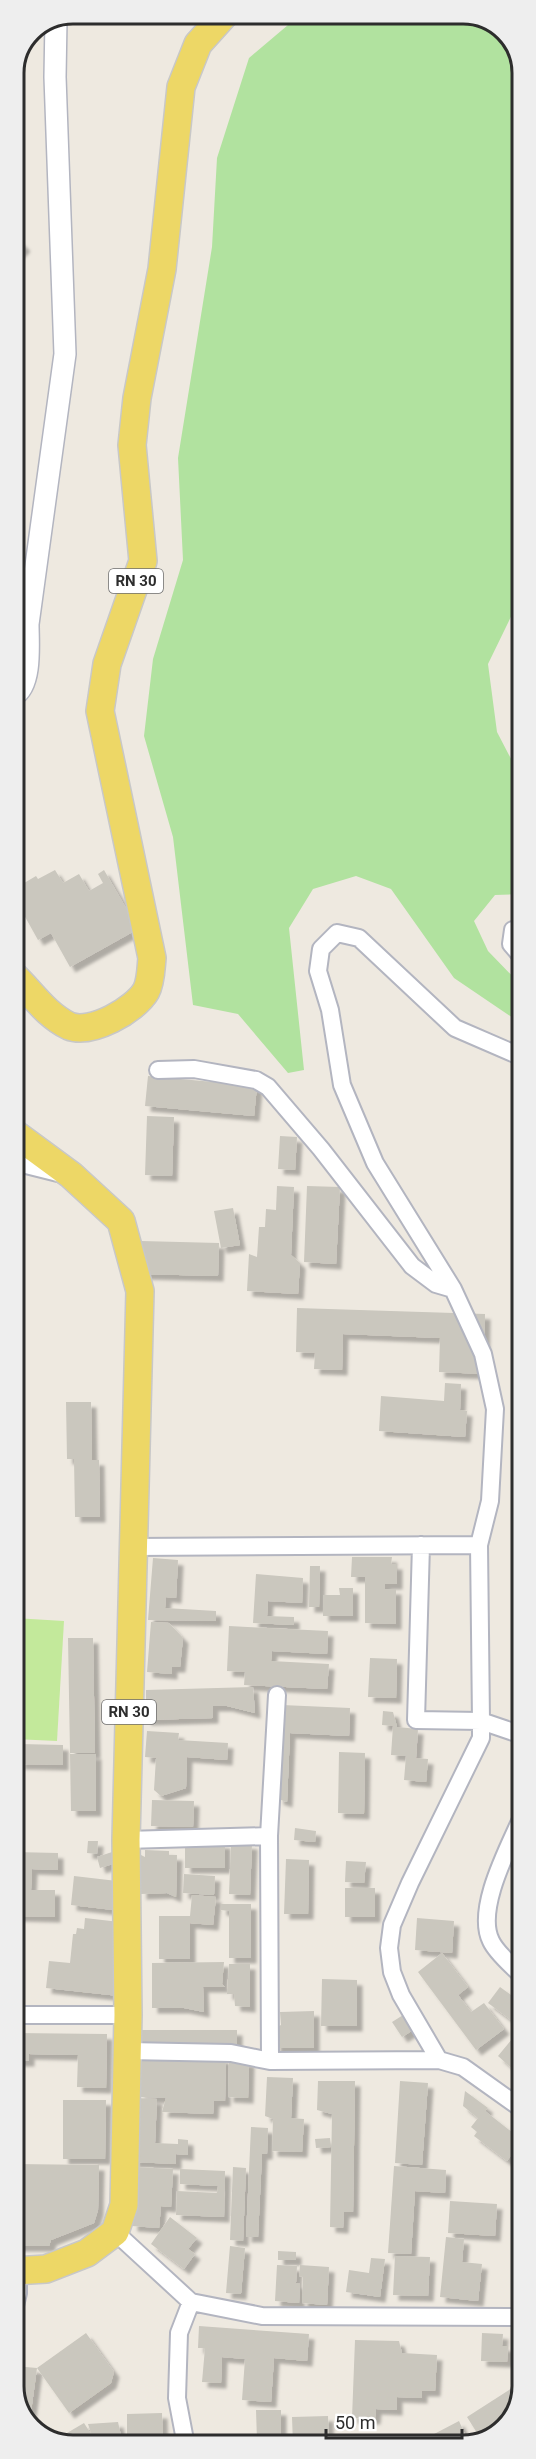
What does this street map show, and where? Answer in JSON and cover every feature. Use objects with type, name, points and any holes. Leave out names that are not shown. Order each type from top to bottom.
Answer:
[{"type":"main road","name":"RN 30","points":[[24,987],[50,1015],[72,1027],[99,1026],[124,1011],[146,991],[152,958],[100,711],[107,664],[143,561],[132,445],[137,398],[162,269],[180,87],[198,44],[216,24]]},
{"type":"main road","name":"RN 30","points":[[24,1140],[70,1175],[121,1221],[140,1291],[126,1840],[128,2015],[124,2205],[116,2232]]},
{"type":"main road","points":[[24,2270],[46,2269],[87,2253],[116,2232]]},
{"type":"street","points":[[24,678],[28,668],[28,624],[64,354],[55,77],[56,27]]},
{"type":"street","points":[[440,2060],[401,1995],[392,1972],[389,1948],[392,1924],[410,1882],[482,1738],[479,1545],[490,1501],[495,1409],[483,1354],[453,1289],[375,1163],[342,1085],[330,1010],[318,971],[321,949],[337,933],[359,938],[455,1028],[512,1053]]},
{"type":"street","points":[[158,1070],[194,1069],[256,1080],[268,1087],[321,1149],[412,1266],[436,1284],[453,1289]]},
{"type":"street","points":[[24,1164],[70,1175]]},
{"type":"street","points":[[421,1545],[416,1720],[481,1721],[512,1732]]},
{"type":"street","points":[[133,1547],[479,1545]]},
{"type":"street","points":[[270,2061],[269,1836],[277,1695]]},
{"type":"street","points":[[126,1840],[269,1836]]},
{"type":"street","points":[[512,1840],[497,1875],[486,1919],[491,1942],[512,1965]]},
{"type":"street","points":[[24,2015],[128,2015]]},
{"type":"street","points":[[127,2051],[231,2053],[270,2061],[440,2060],[463,2067],[512,2102]]},
{"type":"street","points":[[116,2232],[191,2302],[262,2316],[512,2317]]},
{"type":"street","points":[[184,2435],[177,2398],[179,2333],[191,2302]]},
{"type":"green space","points":[[289,24],[466,24],[490,32],[500,41],[509,57],[512,73],[512,615],[488,664],[497,732],[512,761],[512,894],[495,895],[474,921],[488,951],[512,976],[512,1017],[454,978],[391,889],[356,876],[313,889],[289,928],[304,1070],[288,1073],[238,1014],[193,1005],[173,837],[144,736],[153,659],[183,560],[178,458],[212,247],[217,158],[249,58]]},
{"type":"green space","points":[[24,1619],[64,1621],[57,1741],[24,1739]]},
{"type":"building","points":[[55,870],[63,883],[79,874],[89,891],[103,883],[98,874],[104,870],[138,929],[70,967],[51,933],[38,940],[24,915],[24,883],[36,876],[38,879]]},
{"type":"building","points":[[148,1076],[257,1086],[254,1116],[145,1106]]},
{"type":"building","points":[[147,1116],[174,1117],[172,1176],[145,1175]]},
{"type":"building","points":[[280,1136],[297,1137],[295,1170],[278,1169]]},
{"type":"building","points":[[277,1186],[294,1187],[291,1255],[300,1263],[298,1294],[247,1291],[249,1254],[257,1257],[259,1227],[265,1227],[266,1209],[276,1210]]},
{"type":"building","points":[[307,1186],[340,1187],[336,1264],[304,1262]]},
{"type":"building","points":[[233,1208],[240,1245],[221,1248],[214,1211]]},
{"type":"building","points":[[141,1241],[219,1243],[218,1276],[139,1274]]},
{"type":"building","points":[[297,1308],[485,1314],[484,1374],[439,1372],[440,1338],[343,1334],[342,1370],[314,1369],[315,1353],[296,1352]]},
{"type":"building","points":[[445,1383],[461,1384],[460,1410],[467,1411],[465,1437],[379,1431],[381,1396],[444,1401]]},
{"type":"building","points":[[66,1402],[91,1402],[92,1460],[99,1460],[100,1517],[75,1517],[74,1459],[67,1459]]},
{"type":"building","points":[[352,1557],[392,1557],[391,1564],[397,1564],[397,1584],[385,1584],[385,1589],[396,1589],[396,1624],[365,1623],[365,1577],[351,1577]]},
{"type":"building","points":[[153,1558],[178,1560],[176,1598],[166,1597],[165,1608],[216,1611],[216,1621],[148,1620]]},
{"type":"building","points":[[310,1566],[320,1566],[319,1607],[309,1607]]},
{"type":"building","points":[[256,1574],[303,1578],[302,1603],[268,1601],[267,1616],[294,1617],[294,1625],[253,1623]]},
{"type":"building","points":[[339,1588],[353,1588],[353,1616],[323,1616],[323,1595],[340,1595]]},
{"type":"building","points":[[151,1622],[169,1623],[183,1638],[180,1667],[172,1667],[172,1674],[147,1672]]},
{"type":"building","points":[[229,1626],[328,1631],[327,1654],[272,1651],[271,1661],[329,1664],[327,1689],[244,1685],[245,1672],[227,1671]]},
{"type":"building","points":[[68,1638],[93,1638],[95,1753],[70,1753]]},
{"type":"building","points":[[370,1658],[397,1659],[396,1698],[368,1697]]},
{"type":"building","points":[[253,1687],[255,1713],[227,1706],[213,1706],[213,1718],[146,1720],[146,1690]]},
{"type":"building","points":[[282,1705],[350,1708],[349,1736],[290,1733],[287,1802],[278,1799]]},
{"type":"building","points":[[383,1711],[393,1712],[397,1727],[418,1729],[416,1758],[428,1759],[426,1782],[404,1780],[406,1756],[391,1755],[393,1726],[382,1725]]},
{"type":"building","points":[[147,1731],[179,1733],[178,1740],[228,1743],[227,1760],[187,1757],[186,1788],[161,1796],[154,1790],[156,1758],[145,1757]]},
{"type":"building","points":[[24,1744],[63,1745],[63,1765],[24,1764]]},
{"type":"building","points":[[339,1752],[365,1753],[364,1814],[338,1813]]},
{"type":"building","points":[[70,1754],[96,1754],[96,1811],[71,1811]]},
{"type":"building","points":[[152,1800],[194,1801],[193,1827],[151,1826]]},
{"type":"building","points":[[295,1828],[316,1831],[315,1842],[294,1840]]},
{"type":"building","points":[[88,1841],[98,1841],[97,1854],[87,1853]]},
{"type":"building","points":[[185,1843],[225,1843],[225,1868],[185,1868]]},
{"type":"building","points":[[231,1843],[252,1844],[250,1895],[229,1894]]},
{"type":"building","points":[[145,1850],[169,1851],[169,1855],[177,1855],[176,1897],[167,1893],[141,1894],[141,1880],[135,1880],[141,1855],[145,1857]]},
{"type":"building","points":[[115,1851],[119,1862],[100,1868],[97,1857]]},
{"type":"building","points":[[24,1852],[58,1853],[58,1870],[32,1869],[31,1890],[55,1890],[55,1917],[24,1916]]},
{"type":"building","points":[[286,1859],[309,1860],[308,1914],[284,1914]]},
{"type":"building","points":[[346,1861],[366,1862],[364,1883],[345,1882]]},
{"type":"building","points":[[184,1874],[215,1876],[214,1895],[183,1893]]},
{"type":"building","points":[[74,1876],[117,1881],[113,1910],[71,1905]]},
{"type":"building","points":[[345,1888],[375,1888],[375,1917],[345,1917]]},
{"type":"building","points":[[192,1895],[216,1897],[213,1925],[190,1923],[190,1959],[159,1959],[159,1916],[190,1916]]},
{"type":"building","points":[[221,1904],[251,1904],[251,1958],[229,1958],[229,1911],[221,1910]]},
{"type":"building","points":[[85,1918],[128,1923],[119,1996],[46,1988],[49,1961],[70,1963],[73,1934],[76,1934],[77,1928],[84,1929]]},
{"type":"building","points":[[417,1918],[454,1921],[452,1953],[415,1950]]},
{"type":"building","points":[[442,1953],[468,1987],[458,1995],[471,2012],[484,2003],[504,2029],[476,2050],[418,1972]]},
{"type":"building","points":[[224,1962],[222,1984],[225,1987],[203,1987],[204,2012],[184,2008],[152,2008],[152,1963]]},
{"type":"building","points":[[229,1964],[250,1964],[250,2007],[235,2006],[234,1994],[227,1994]]},
{"type":"building","points":[[322,1979],[357,1980],[357,2026],[321,2026]]},
{"type":"building","points":[[500,1987],[512,1996],[511,2020],[488,2003]]},
{"type":"building","points":[[314,2011],[314,2048],[275,2048],[275,2028],[281,2025],[280,2012]]},
{"type":"building","points":[[408,2012],[418,2027],[402,2037],[392,2022]]},
{"type":"building","points":[[133,2030],[237,2030],[237,2045],[133,2045]]},
{"type":"building","points":[[24,2033],[107,2034],[106,2088],[77,2087],[78,2055],[29,2054],[29,2061],[24,2061]]},
{"type":"building","points":[[512,2039],[512,2068],[498,2056]]},
{"type":"building","points":[[140,2056],[226,2058],[225,2101],[214,2101],[213,2114],[162,2112],[166,2098],[139,2097]]},
{"type":"building","points":[[229,2061],[249,2061],[248,2098],[228,2097]]},
{"type":"building","points":[[267,2077],[293,2078],[291,2118],[304,2119],[302,2152],[272,2151],[273,2119],[265,2116]]},
{"type":"building","points":[[318,2081],[355,2081],[353,2212],[344,2212],[343,2228],[330,2227],[332,2114],[317,2110]]},
{"type":"building","points":[[400,2081],[428,2083],[422,2165],[395,2163]]},
{"type":"building","points":[[465,2091],[488,2108],[485,2111],[512,2132],[512,2154],[507,2161],[474,2136],[477,2132],[471,2127],[478,2118],[463,2106]]},
{"type":"building","points":[[136,2098],[157,2099],[155,2143],[178,2144],[178,2139],[188,2140],[188,2155],[176,2154],[176,2164],[133,2162]]},
{"type":"building","points":[[63,2100],[106,2100],[105,2159],[63,2159]]},
{"type":"building","points":[[251,2127],[268,2128],[267,2154],[262,2154],[258,2237],[246,2237]]},
{"type":"building","points":[[330,2138],[331,2147],[316,2148],[315,2139]]},
{"type":"building","points":[[24,2164],[99,2165],[98,2210],[94,2223],[51,2240],[49,2246],[24,2246]]},
{"type":"building","points":[[394,2166],[446,2170],[445,2193],[415,2191],[411,2254],[388,2253]]},
{"type":"building","points":[[135,2167],[173,2169],[171,2207],[161,2206],[159,2228],[132,2226]]},
{"type":"building","points":[[233,2167],[246,2168],[243,2241],[230,2240]]},
{"type":"building","points":[[180,2169],[225,2171],[224,2217],[176,2215],[177,2191],[217,2193],[218,2186],[180,2184]]},
{"type":"building","points":[[450,2201],[497,2204],[495,2236],[448,2233]]},
{"type":"building","points":[[170,2217],[197,2238],[188,2249],[195,2254],[184,2269],[151,2244]]},
{"type":"building","points":[[446,2237],[464,2239],[462,2262],[482,2264],[478,2301],[440,2297]]},
{"type":"building","points":[[230,2246],[245,2248],[241,2294],[226,2293]]},
{"type":"building","points":[[278,2251],[296,2252],[296,2260],[278,2260]]},
{"type":"building","points":[[395,2256],[430,2257],[428,2296],[393,2295]]},
{"type":"building","points":[[371,2258],[385,2259],[380,2297],[346,2292],[349,2270],[369,2273]]},
{"type":"building","points":[[277,2265],[297,2266],[296,2283],[300,2284],[299,2303],[275,2301]]},
{"type":"building","points":[[300,2265],[329,2267],[327,2305],[302,2303],[303,2277],[299,2276]]},
{"type":"building","points":[[199,2326],[309,2334],[307,2361],[274,2358],[271,2402],[242,2400],[245,2359],[222,2357],[221,2383],[202,2382],[205,2348],[198,2348]]},
{"type":"building","points":[[86,2333],[114,2372],[111,2383],[69,2413],[37,2368]]},
{"type":"building","points":[[482,2333],[503,2334],[502,2346],[508,2346],[507,2362],[481,2361]]},
{"type":"building","points":[[355,2340],[399,2341],[402,2353],[437,2355],[435,2391],[422,2391],[422,2398],[397,2397],[397,2410],[376,2409],[375,2419],[352,2418]]},
{"type":"building","points":[[24,2367],[37,2368],[31,2411],[25,2396]]},
{"type":"building","points":[[512,2388],[505,2411],[493,2425],[477,2433],[467,2417]]},
{"type":"building","points":[[256,2410],[281,2410],[281,2435],[257,2435]]},
{"type":"building","points":[[162,2413],[163,2435],[127,2435],[127,2414]]},
{"type":"building","points":[[328,2416],[329,2435],[293,2435],[292,2417]]},
{"type":"building","points":[[459,2421],[465,2435],[463,2435],[432,2435]]},
{"type":"building","points":[[118,2422],[121,2435],[92,2435],[88,2424]]},
{"type":"building","points":[[84,2423],[92,2435],[70,2435],[65,2434]]}]
